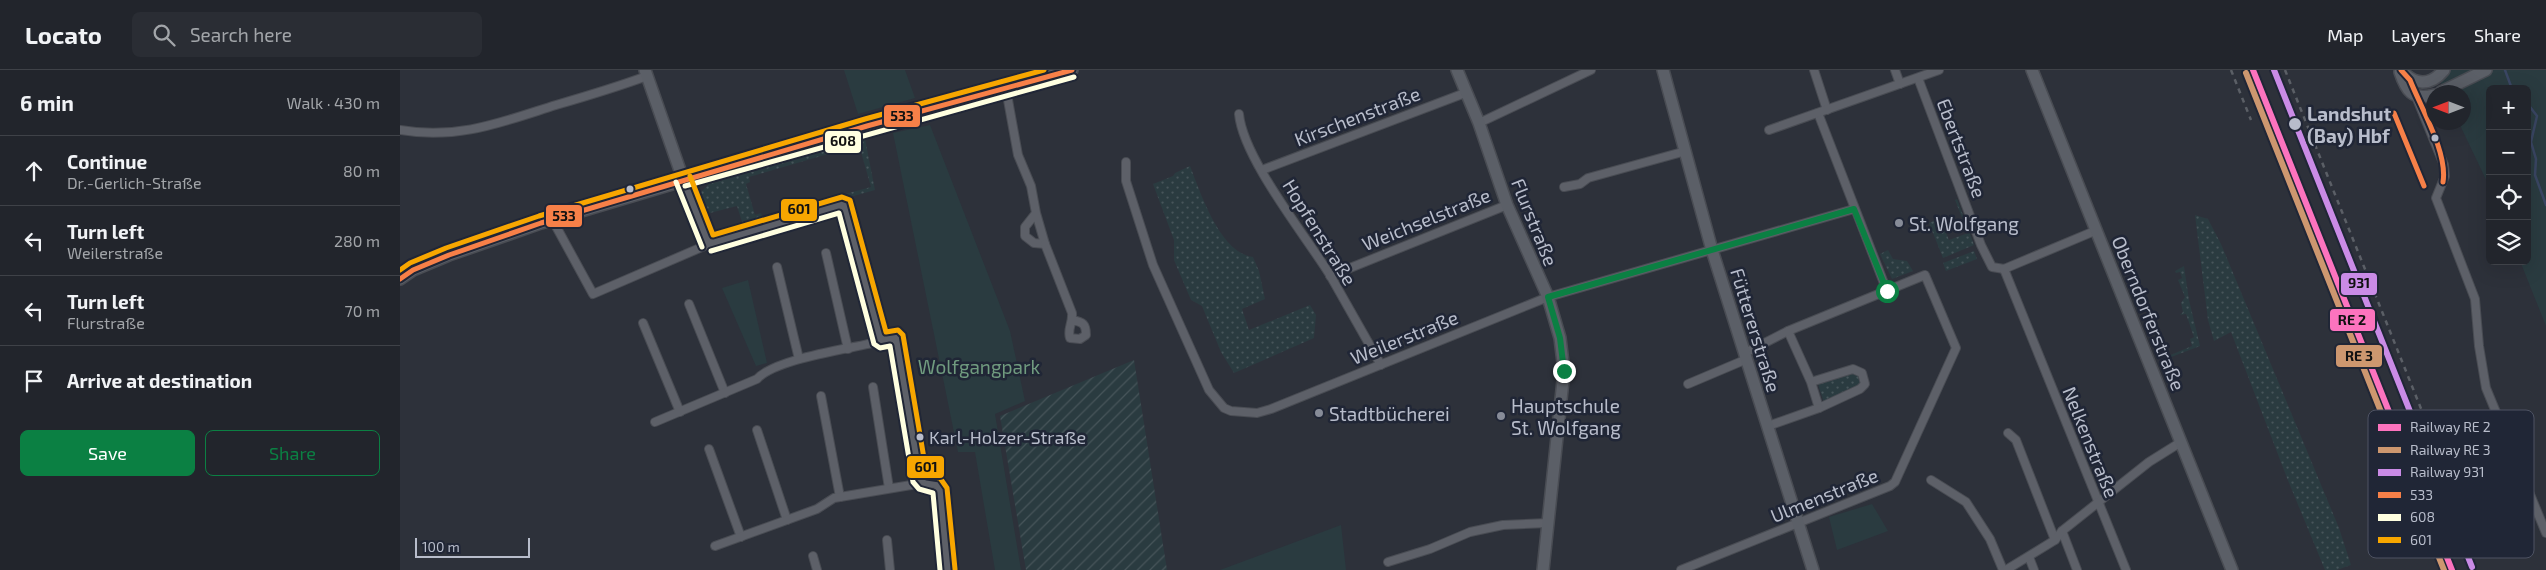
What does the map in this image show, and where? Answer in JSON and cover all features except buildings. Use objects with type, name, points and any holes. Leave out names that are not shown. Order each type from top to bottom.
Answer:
[{"type":"main road","points":[[400,279],[413,270],[449,255],[552,219],[867,126],[1072,70]]},
{"type":"main road","name":"Flurstraße","points":[[1457,70],[1507,204],[1548,297],[1560,338],[1564,371],[1543,570]]},
{"type":"main road","name":"Füttererstraße","points":[[1664,70],[1712,250],[1814,570]]},
{"type":"main road","name":"Oberndorferstraße","points":[[2032,70],[2232,570]]},
{"type":"main road","points":[[2400,70],[2410,80],[2424,83],[2441,73]]},
{"type":"main road","points":[[2400,70],[2406,87],[2416,96],[2426,95]]},
{"type":"main road","points":[[2457,85],[2486,70]]},
{"type":"main road","points":[[646,73],[683,179]]},
{"type":"main road","points":[[400,268],[413,270]]},
{"type":"street","points":[[1478,123],[1572,81],[1591,70]]},
{"type":"street","points":[[1814,70],[1827,110]]},
{"type":"street","points":[[1895,70],[1900,84]]},
{"type":"street","points":[[1769,130],[1939,70]]},
{"type":"street","points":[[400,130],[427,134],[474,129],[604,92],[646,73]]},
{"type":"street","name":"Ebertstraße","points":[[1918,78],[1986,258],[1992,267],[2004,269]]},
{"type":"street","points":[[2410,80],[2444,165],[2445,176],[2436,198],[2475,299],[2479,346],[2486,388],[2495,410]]},
{"type":"street","points":[[1006,89],[1018,155],[1031,186],[1045,244],[1066,297],[1072,320]]},
{"type":"street","name":"Kirschenstraße","points":[[1262,170],[1465,93]]},
{"type":"street","points":[[1688,384],[1746,356],[1788,331],[1887,291],[1818,113]]},
{"type":"street","name":"Hopfenstraße","points":[[1239,114],[1240,130],[1262,170],[1330,276],[1380,364]]},
{"type":"street","points":[[1564,188],[1580,184],[1588,178],[1686,151]]},
{"type":"street","name":"Weilerstraße","points":[[1126,162],[1126,181],[1153,265],[1209,390],[1224,408],[1237,413],[1264,411],[1548,297],[1854,209]]},
{"type":"street","points":[[683,179],[709,244]]},
{"type":"street","points":[[552,219],[593,294],[709,244],[844,204],[881,341]]},
{"type":"street","name":"Weichselstraße","points":[[1330,276],[1507,204]]},
{"type":"street","points":[[1036,213],[1025,227],[1025,236],[1034,243],[1045,244]]},
{"type":"street","points":[[2004,269],[2097,230]]},
{"type":"street","points":[[826,253],[848,350]]},
{"type":"street","points":[[777,267],[799,359]]},
{"type":"street","name":"Nelkenstraße","points":[[2004,269],[2126,570]]},
{"type":"street","name":"Ulmenstraße","points":[[1680,570],[1883,490],[1895,482],[1955,352],[1955,344],[1927,276],[1922,275],[1887,291]]},
{"type":"street","points":[[689,304],[725,393]]},
{"type":"street","points":[[643,323],[680,412]]},
{"type":"street","points":[[1788,331],[1811,382],[1819,408]]},
{"type":"street","points":[[655,422],[757,380],[769,369],[799,359],[848,350],[896,337],[923,483]]},
{"type":"street","points":[[1768,426],[1819,408],[1860,389],[1864,384],[1865,378],[1862,373],[1853,370],[1811,382]]},
{"type":"street","points":[[873,387],[889,488]]},
{"type":"street","points":[[821,396],[840,497]]},
{"type":"street","points":[[757,430],[787,520]]},
{"type":"street","points":[[2008,433],[2016,440],[2055,540]]},
{"type":"street","points":[[1931,480],[1966,502],[1990,539],[2004,570],[2055,540],[2062,531],[2148,462],[2181,442]]},
{"type":"street","points":[[709,449],[740,537]]},
{"type":"street","points":[[715,546],[817,509],[840,497],[889,488],[934,483],[940,490],[948,570]]},
{"type":"street","points":[[2534,504],[2546,533]]},
{"type":"street","points":[[1388,562],[1430,549],[1470,532],[1503,525],[1548,523]]},
{"type":"street","points":[[2062,531],[2077,570]]},
{"type":"street","points":[[887,540],[890,570]]},
{"type":"street","points":[[813,556],[817,570]]},
{"type":"street","points":[[2029,557],[2034,570]]},
{"type":"street","points":[[1702,561],[1705,570]]},
{"type":"green space","points":[[844,70],[905,70],[915,98],[858,114]]},
{"type":"green space","points":[[2435,70],[2546,70],[2546,326],[2522,265],[2531,265],[2531,85],[2486,85],[2486,180],[2462,130],[2471,130],[2471,85],[2442,85]]},
{"type":"green space","name":"Wolfgangpark","points":[[930,125],[1010,331],[1025,401],[995,414],[1021,570],[995,570],[975,452],[958,452],[893,133]]},
{"type":"green space","points":[[865,139],[875,190],[808,209],[808,204],[871,187],[859,145],[749,177],[750,182],[746,184],[755,215],[761,213],[763,219],[797,209],[797,212],[743,225],[737,206],[710,213],[704,208],[701,192],[709,184]]},
{"type":"green space","points":[[1190,166],[1206,206],[1221,234],[1241,253],[1253,257],[1259,271],[1265,299],[1242,309],[1249,330],[1310,305],[1316,315],[1314,338],[1234,373],[1221,352],[1202,306],[1191,300],[1174,260],[1174,240],[1153,184],[1173,176],[1175,173]]},
{"type":"green space","points":[[1957,199],[1974,245],[1943,258],[1929,223],[1940,218],[1949,240],[1968,233],[1955,200]]},
{"type":"green space","points":[[2195,215],[2208,219],[2221,244],[2339,528],[2351,565],[2337,570],[2325,570],[2287,478],[2231,332],[2214,341],[2208,320]]},
{"type":"green space","points":[[1888,250],[1893,259],[1907,261],[1913,271],[1892,279],[1880,254]]},
{"type":"green space","points":[[1974,251],[1977,259],[1946,271],[1943,263]]},
{"type":"green space","points":[[2184,266],[2189,300],[2200,346],[2166,359],[2163,350],[2165,349],[2168,356],[2192,346],[2190,339],[2194,337],[2186,314],[2180,315],[2183,312],[2181,303],[2185,297],[2178,280],[2182,278],[2180,272],[2176,273],[2175,271]]},
{"type":"green space","points":[[748,280],[767,363],[756,366],[722,288]]},
{"type":"green space","points":[[1134,360],[1167,570],[1026,570],[1000,416]]},
{"type":"green space","points":[[1858,373],[1862,381],[1858,386],[1824,403],[1818,384]]},
{"type":"green space","points":[[1872,504],[1888,531],[1837,550],[1829,517]]},
{"type":"green space","points":[[1341,525],[1346,570],[1220,570]]},
{"type":"waterway","points":[[2505,70],[2511,85]]},
{"type":"waterway","points":[[2531,108],[2537,116],[2531,142],[2536,159],[2535,175],[2546,205]]},
{"type":"railway","points":[[2231,70],[2251,120]]},
{"type":"railway","points":[[2285,70],[2422,410]]},
{"type":"transit line","name":"601","points":[[400,270],[410,263],[446,248],[539,216],[865,119],[1044,70]]},
{"type":"transit line","name":"533","points":[[400,279],[413,270],[449,255],[541,223],[867,126],[1072,70]]},
{"type":"transit line","points":[[2253,70],[2388,410]]},
{"type":"transit line","name":"533","points":[[2401,70],[2410,80],[2438,144],[2442,158],[2443,182]]},
{"type":"transit line","points":[[2246,73],[2380,410]]},
{"type":"transit line","name":"608","points":[[685,186],[1074,77]]},
{"type":"transit line","name":"533","points":[[2394,113],[2424,186]]},
{"type":"transit line","name":"601","points":[[690,176],[713,235],[842,197],[850,200],[886,332],[898,330],[903,335],[927,476],[940,478],[947,488],[955,569]]},
{"type":"transit line","name":"608","points":[[676,182],[702,247]]},
{"type":"transit line","name":"608","points":[[711,251],[839,213],[874,344],[880,348],[890,346],[913,482],[919,489],[933,493],[940,570]]},
{"type":"transit line","points":[[2439,558],[2444,570]]},
{"type":"transit line","points":[[2447,558],[2452,570]]},
{"type":"rail line","name":"931","points":[[2274,70],[2409,410]]},
{"type":"rail line","name":"931","points":[[2468,558],[2472,567]]},
{"type":"place","name":"Landshut (Bay) Hbf","points":[[2295,124]]},
{"type":"place","name":"St. Wolfgang","points":[[1899,223]]},
{"type":"place","name":"Stadtbücherei","points":[[1319,413]]},
{"type":"place","name":"Hauptschule St. Wolfgang","points":[[1501,416]]},
{"type":"place","name":"Karl-Holzer-Straße","points":[[920,437]]},
{"type":"route","points":[[1564,371],[1560,338],[1548,297],[1854,209],[1887,291]]}]
